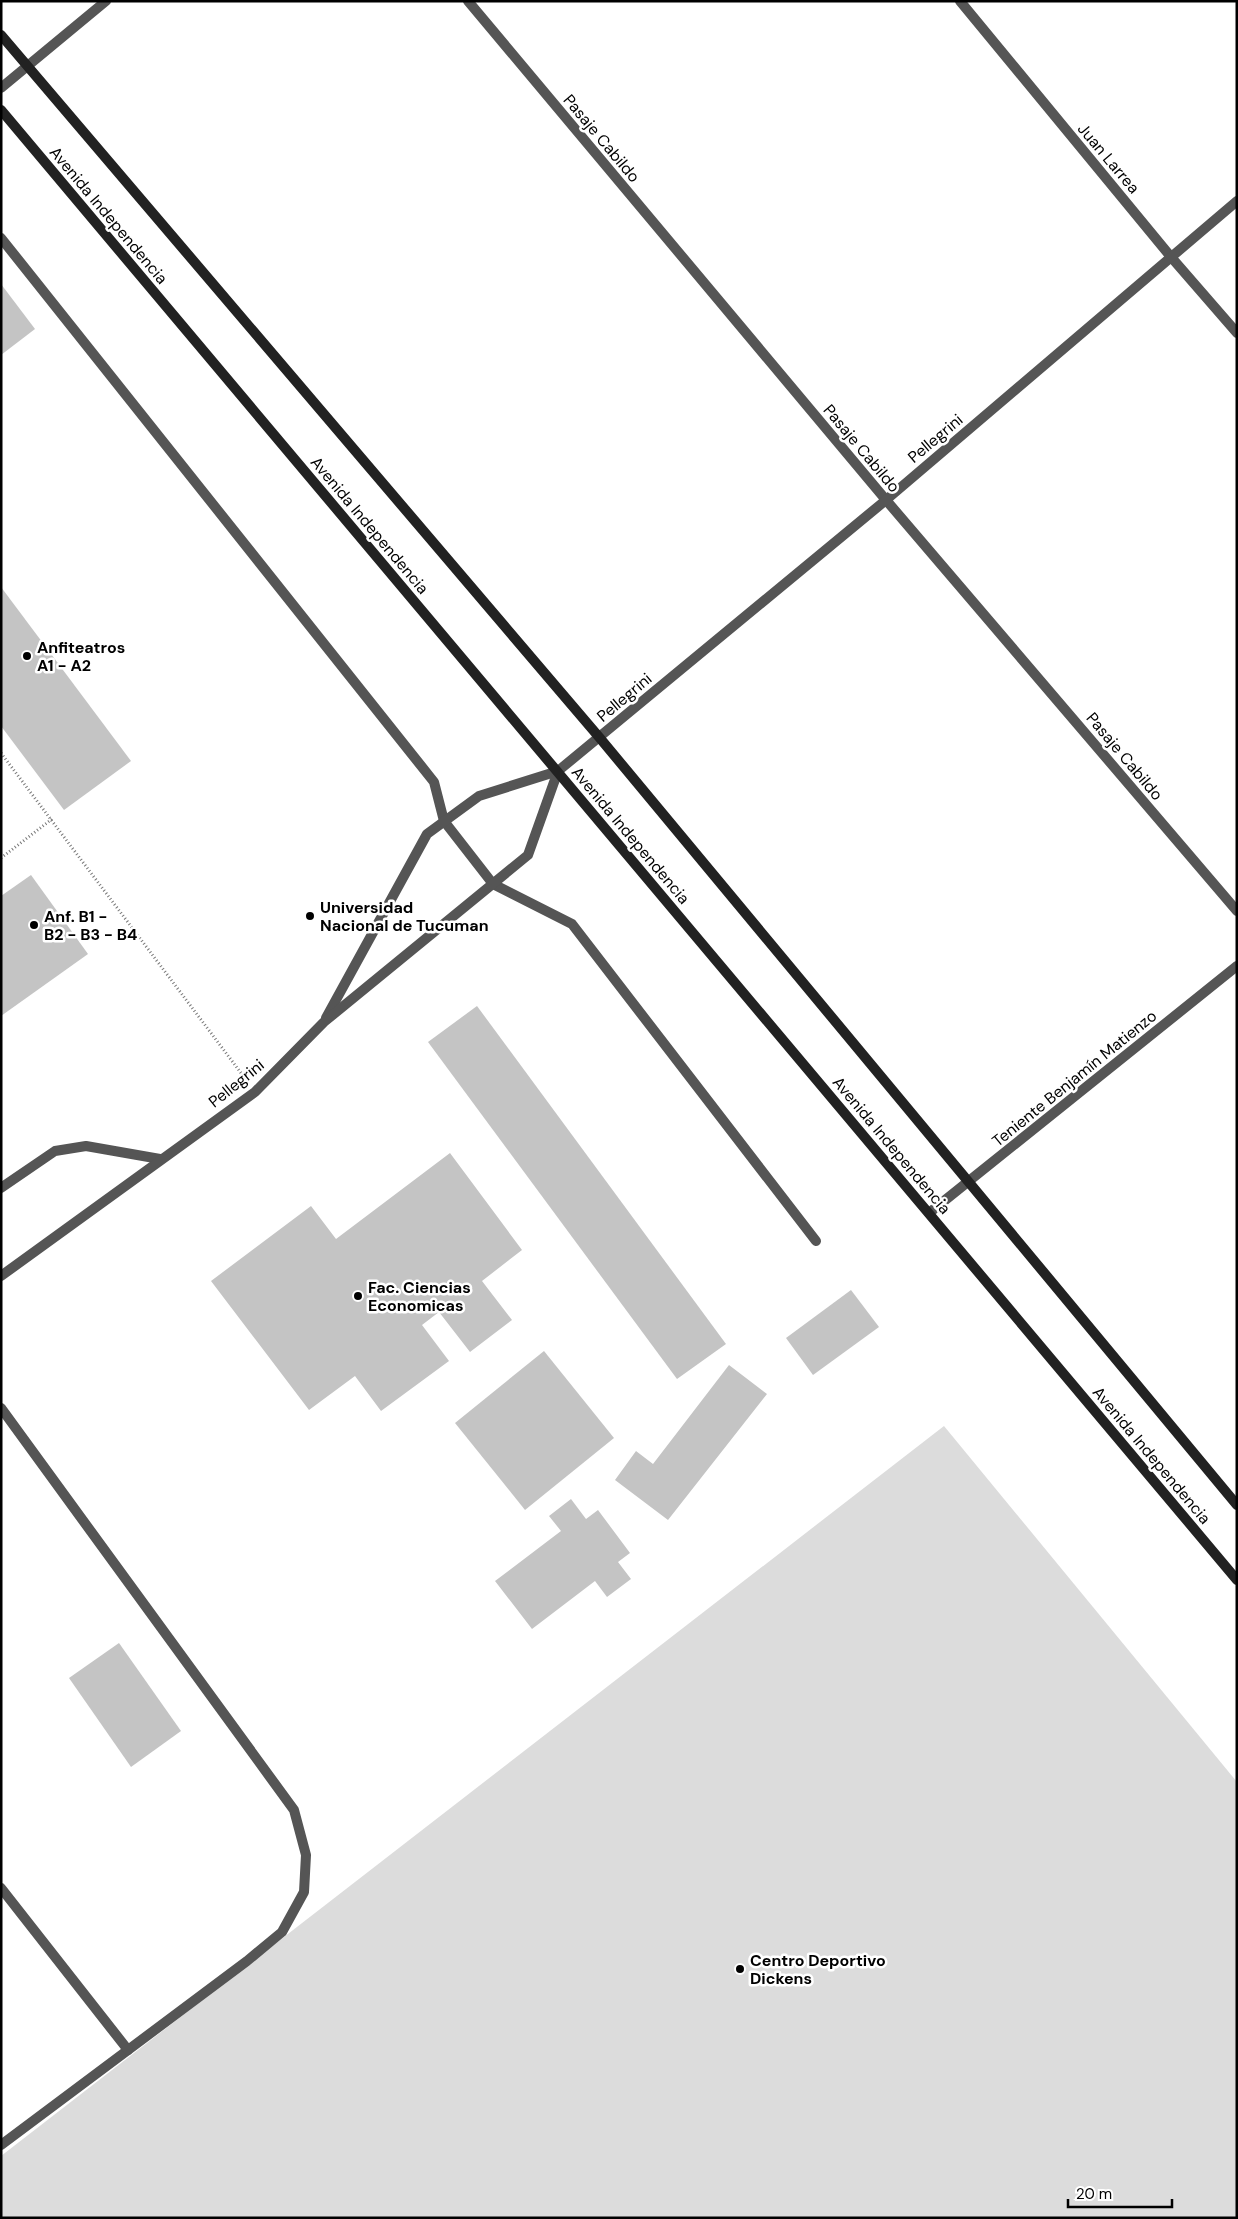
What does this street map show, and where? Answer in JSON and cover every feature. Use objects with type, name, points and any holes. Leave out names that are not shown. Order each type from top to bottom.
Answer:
[{"type":"main road","name":"Avenida Independencia","points":[[1,35],[599,737],[1237,1505]]},
{"type":"main road","name":"Avenida Independencia","points":[[1,110],[1237,1580]]},
{"type":"street","points":[[1,88],[106,1]]},
{"type":"street","name":"Pasaje Cabildo","points":[[468,1],[886,500],[1237,911]]},
{"type":"street","name":"Juan Larrea","points":[[960,1],[1171,257],[1237,333]]},
{"type":"street","name":"Pellegrini","points":[[324,1022],[427,834],[479,796],[558,771],[886,500],[1237,201]]},
{"type":"street","points":[[1,238],[434,782],[444,821],[493,884],[572,924],[816,1241]]},
{"type":"street","name":"Pellegrini","points":[[1,1276],[255,1092],[324,1022],[528,855],[558,771]]},
{"type":"street","name":"Teniente Benjamín Matienzo","points":[[929,1213],[1237,966]]},
{"type":"street","points":[[1,1188],[54,1151],[86,1146],[160,1159]]},
{"type":"street","points":[[1,1408],[294,1810],[306,1855],[304,1892],[282,1932],[247,1961],[1,2144]]},
{"type":"street","points":[[1,1888],[128,2050]]},
{"type":"path","points":[[1,753],[255,1092]]},
{"type":"path","points":[[1,858],[52,819]]},
{"type":"shaded area","name":"Centro Deportivo Dickens","points":[[944,1426],[1237,1782],[1237,2218],[1,2218],[1,2156]]},
{"type":"building","points":[[1,284],[35,329],[1,355]]},
{"type":"building","name":"Anfiteatros A1 - A2","points":[[1,587],[131,761],[64,810],[1,726]]},
{"type":"building","name":"Anf. B1 - B2 - B3 - B4","points":[[31,875],[88,954],[1,1016],[1,896]]},
{"type":"building","points":[[477,1006],[726,1344],[677,1379],[428,1042]]},
{"type":"building","name":"Fac. Ciencias Economicas","points":[[450,1153],[522,1250],[482,1281],[512,1320],[470,1352],[439,1312],[422,1325],[449,1361],[381,1411],[355,1376],[309,1410],[211,1281],[311,1206],[336,1239]]},
{"type":"building","points":[[851,1290],[879,1327],[813,1375],[786,1338]]},
{"type":"building","points":[[544,1351],[614,1438],[525,1510],[455,1423]]},
{"type":"building","points":[[729,1365],[767,1394],[668,1520],[615,1480],[636,1451],[653,1464]]},
{"type":"building","points":[[571,1499],[586,1519],[598,1510],[630,1553],[618,1562],[631,1579],[607,1597],[595,1581],[532,1629],[495,1581],[561,1531],[549,1516]]},
{"type":"building","points":[[119,1643],[181,1731],[131,1767],[69,1678]]},
{"type":"place","name":"Anfiteatros A1 - A2","points":[[27,656]]},
{"type":"place","name":"Universidad Nacional de Tucuman","points":[[310,916]]},
{"type":"place","name":"Anf. B1 - B2 - B3 - B4","points":[[34,925]]},
{"type":"place","name":"Fac. Ciencias Economicas","points":[[358,1296]]},
{"type":"place","name":"Centro Deportivo Dickens","points":[[740,1969]]}]
